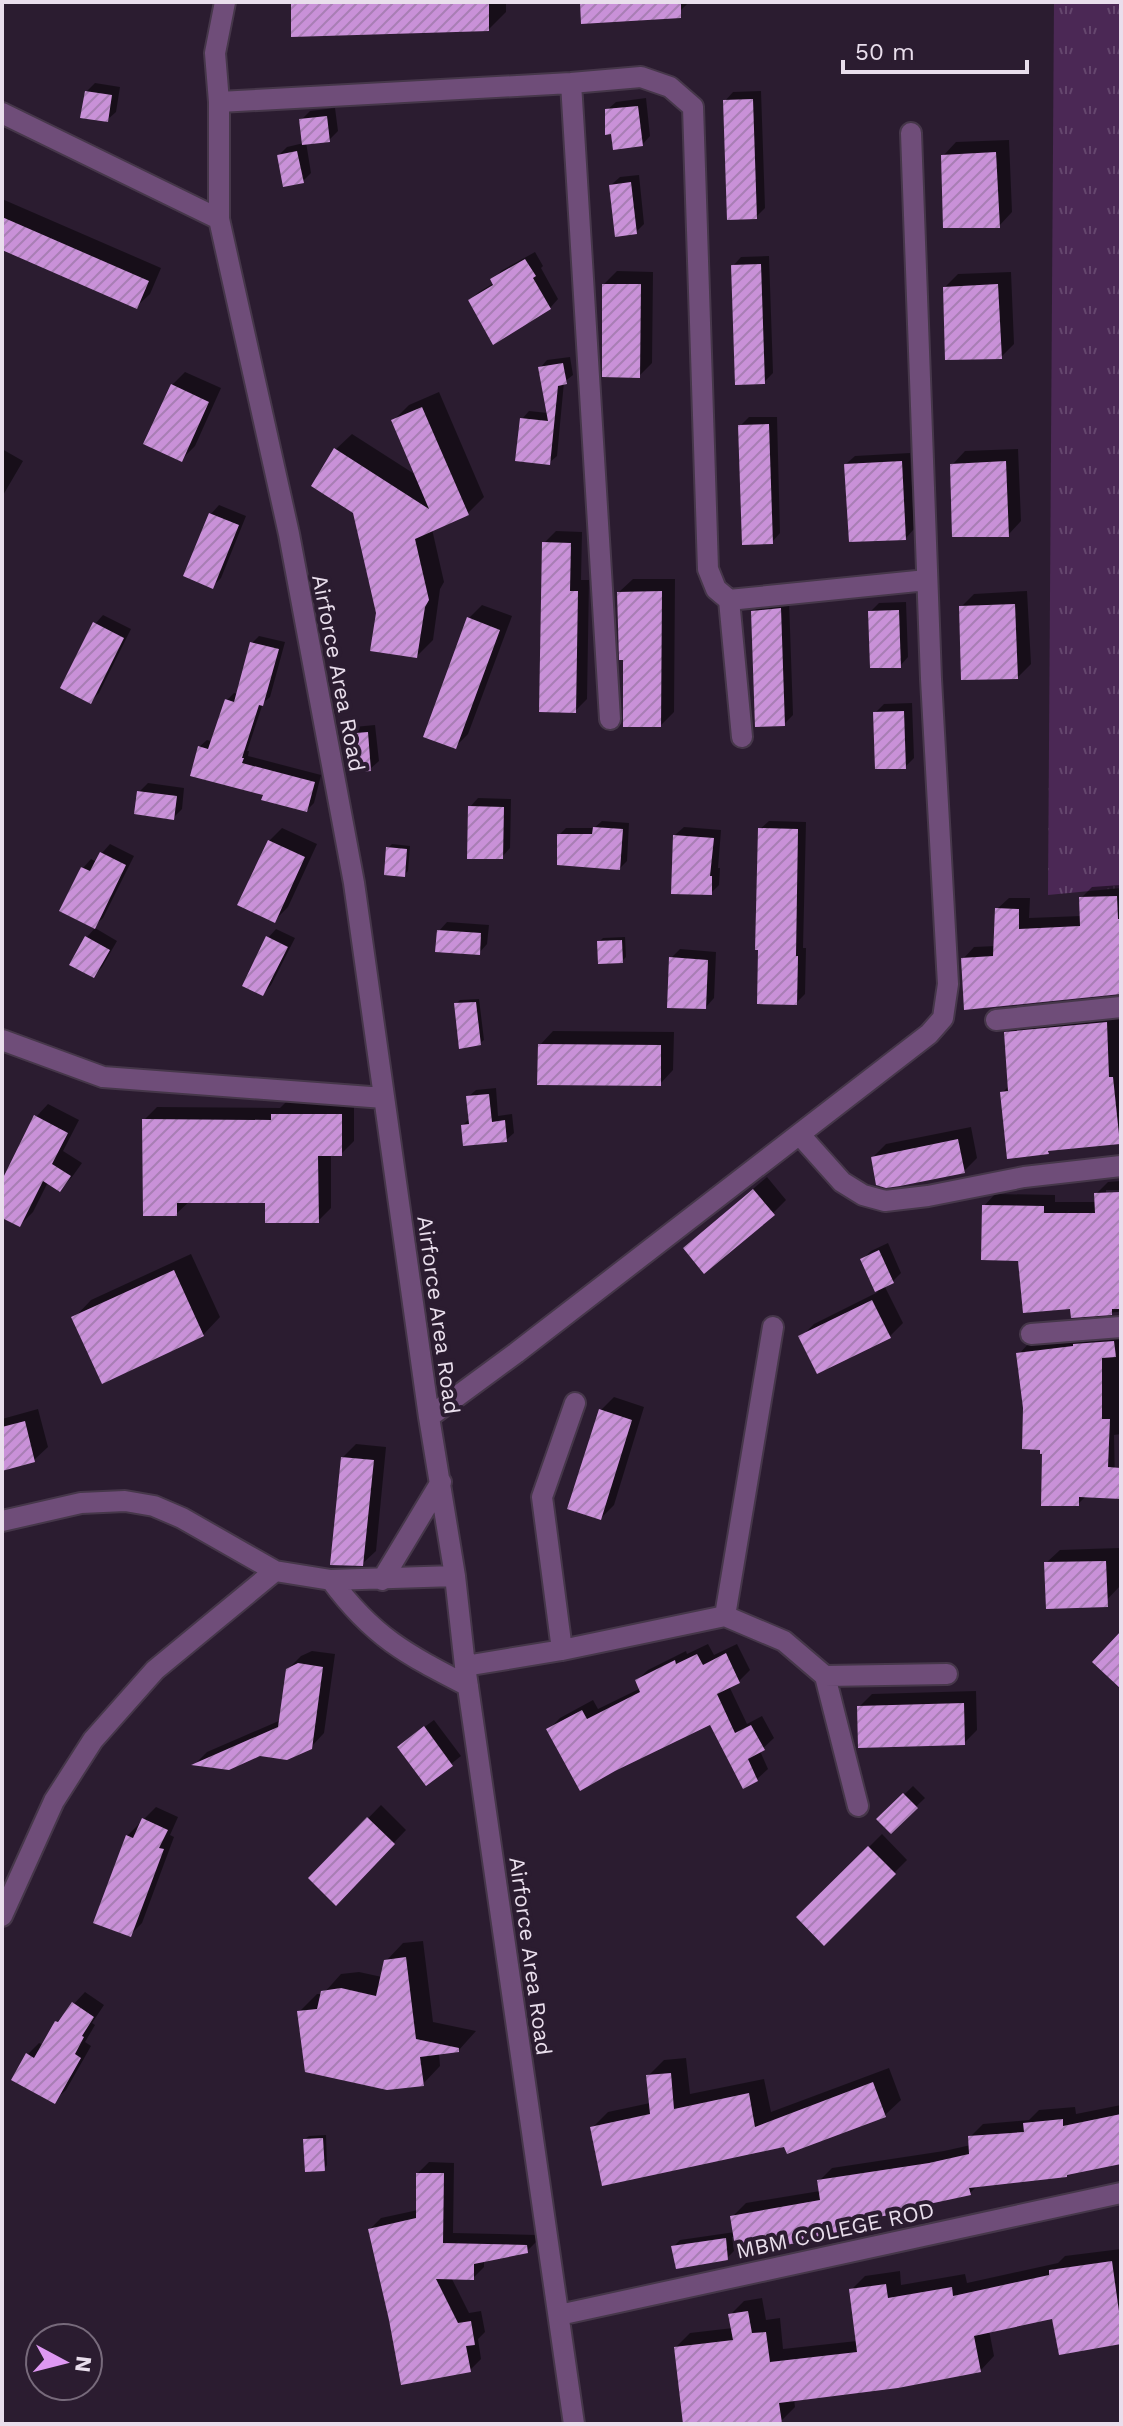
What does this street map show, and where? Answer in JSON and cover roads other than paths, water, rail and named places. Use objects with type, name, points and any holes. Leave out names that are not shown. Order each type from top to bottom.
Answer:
[{"type":"street","name":"Airforce Area Road","points":[[225,2],[215,53],[219,102],[219,219],[289,534],[349,852],[574,2424]]},
{"type":"street","points":[[219,102],[641,77],[670,87],[693,107],[708,569],[716,589],[729,600],[742,737]]},
{"type":"street","points":[[571,83],[610,719]]},
{"type":"street","points":[[2,113],[219,219]]},
{"type":"street","points":[[429,1417],[800,1135],[929,1034],[943,1018],[948,984],[927,580],[911,133]]},
{"type":"street","points":[[729,600],[927,580]]},
{"type":"street","points":[[996,1020],[1121,1007]]},
{"type":"street","points":[[2,1040],[103,1077],[384,1098]]},
{"type":"street","points":[[800,1135],[842,1182],[863,1195],[885,1201],[1024,1177],[1121,1166]]},
{"type":"street","points":[[725,1616],[773,1327]]},
{"type":"street","points":[[1031,1334],[1121,1327]]},
{"type":"street","points":[[562,1650],[542,1497],[575,1403]]},
{"type":"street","points":[[382,1580],[441,1482]]},
{"type":"street","points":[[2,1521],[81,1503],[125,1501],[154,1506],[182,1518],[275,1571],[331,1580],[455,1576]]},
{"type":"street","points":[[2,1916],[54,1801],[93,1740],[155,1670],[275,1571]]},
{"type":"street","points":[[331,1580],[352,1609],[378,1634],[409,1656],[466,1676],[562,1650],[725,1616],[784,1641],[825,1676],[858,1806]]},
{"type":"street","points":[[825,1676],[947,1674]]},
{"type":"street","name":"MBM COLEGE ROD","points":[[559,2315],[1121,2193]]}]
